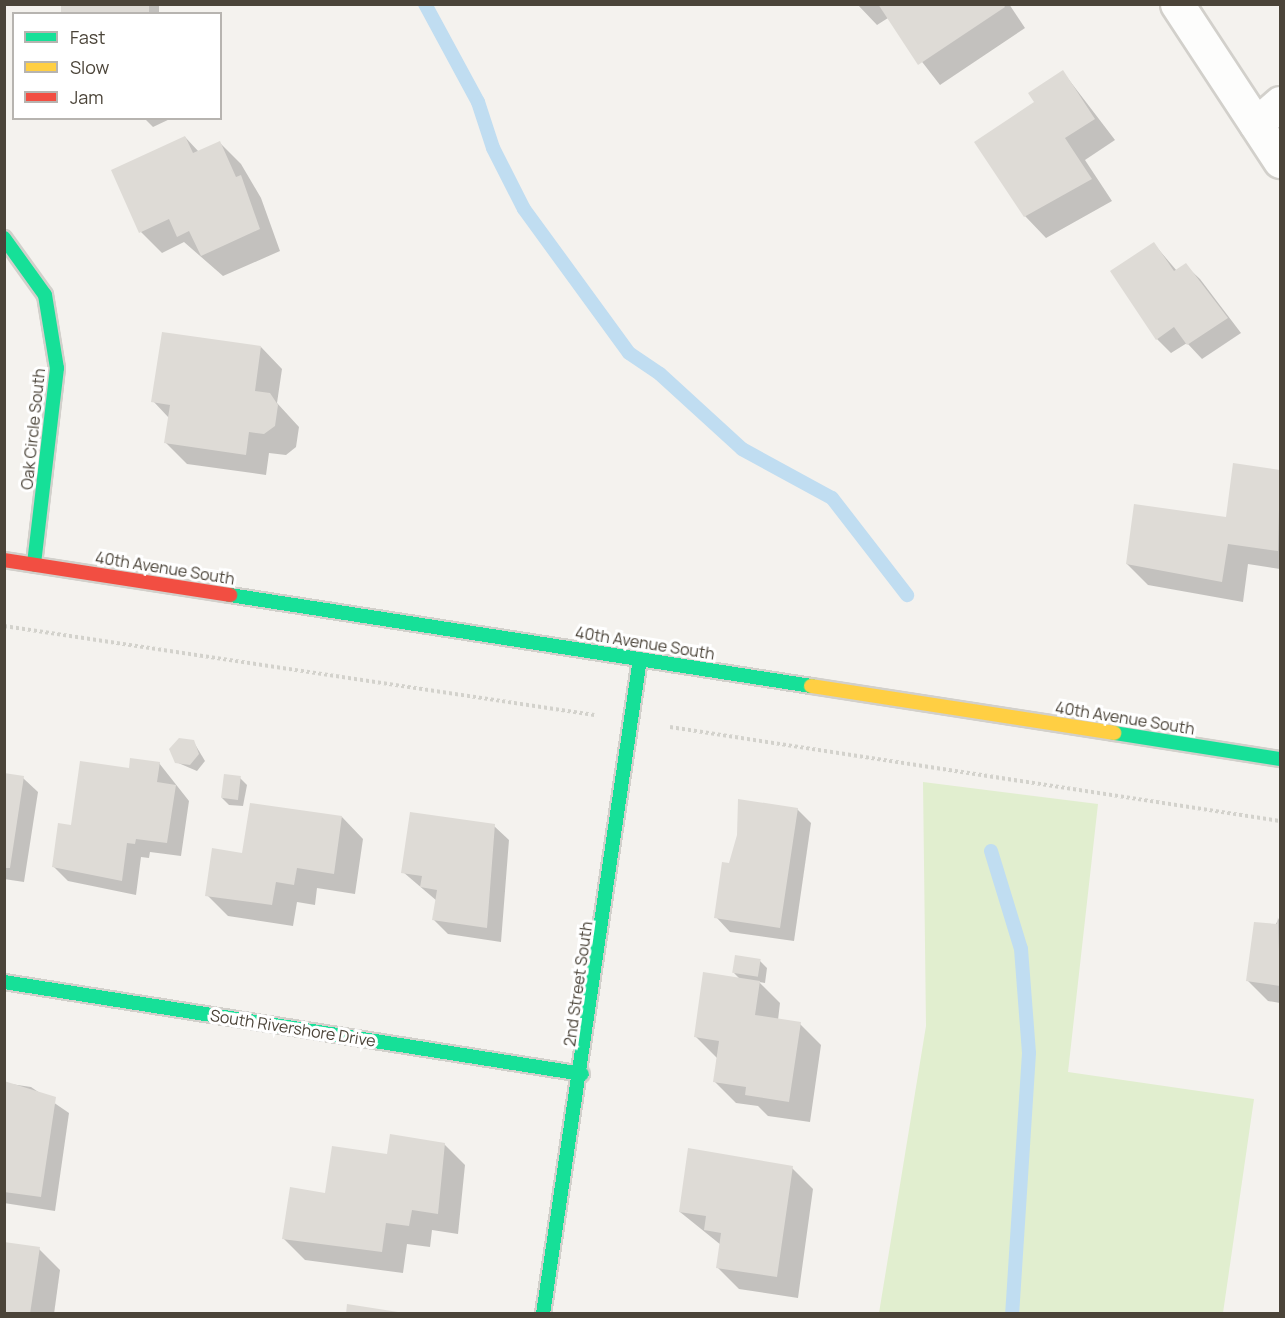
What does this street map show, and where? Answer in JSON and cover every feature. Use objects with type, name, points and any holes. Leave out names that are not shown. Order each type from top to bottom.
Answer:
[{"type":"street","points":[[1177,4],[1281,161]]},
{"type":"street","points":[[1256,124],[1281,103]]},
{"type":"street","name":"Oak Circle South","points":[[4,238],[45,295],[57,368],[34,565]]},
{"type":"street","name":"40th Avenue South","points":[[4,560],[1281,759]]},
{"type":"street","name":"2nd Street South","points":[[543,1314],[582,1074],[640,659]]},
{"type":"street","name":"South Rivershore Drive","points":[[4,982],[582,1074]]},
{"type":"green space","points":[[923,782],[1098,804],[1068,1072],[1254,1099],[1223,1313],[879,1313],[926,1026]]},
{"type":"building","points":[[61,4],[149,4],[149,12],[61,12]]},
{"type":"building","points":[[878,4],[1003,4],[1005,7],[918,65]]},
{"type":"building","points":[[1063,70],[1095,119],[1065,138],[1092,179],[1024,217],[974,142],[1034,102],[1028,93]]},
{"type":"building","points":[[185,136],[193,153],[220,141],[236,177],[241,175],[260,229],[201,256],[189,231],[177,237],[169,219],[139,233],[111,170]]},
{"type":"building","points":[[1154,242],[1174,271],[1186,263],[1228,318],[1187,345],[1174,327],[1156,340],[1110,271]]},
{"type":"building","points":[[162,332],[261,346],[255,391],[270,393],[278,405],[275,426],[264,434],[249,432],[246,455],[164,443],[170,405],[151,402]]},
{"type":"building","points":[[1233,463],[1280,470],[1278,551],[1228,544],[1222,582],[1126,564],[1134,504],[1226,517]]},
{"type":"building","points":[[179,738],[194,740],[199,754],[190,765],[175,763],[169,749]]},
{"type":"building","points":[[130,758],[160,762],[157,782],[176,785],[167,843],[136,839],[135,844],[127,843],[122,881],[52,867],[58,823],[71,825],[80,761],[129,768]]},
{"type":"building","points":[[4,773],[24,776],[10,868],[4,868]]},
{"type":"building","points":[[224,774],[241,776],[238,800],[221,798]]},
{"type":"building","points":[[738,799],[798,808],[780,928],[714,918],[722,862],[729,863],[737,835]]},
{"type":"building","points":[[250,803],[342,816],[334,874],[297,868],[294,885],[276,882],[272,905],[205,896],[212,848],[242,853]]},
{"type":"building","points":[[410,812],[495,824],[487,928],[432,920],[437,890],[420,887],[422,876],[401,873]]},
{"type":"building","points":[[1278,917],[1280,986],[1246,981],[1254,922],[1277,924]]},
{"type":"building","points":[[735,955],[761,959],[758,977],[732,973]]},
{"type":"building","points":[[703,972],[760,981],[755,1015],[801,1022],[789,1102],[745,1095],[746,1087],[713,1082],[719,1041],[694,1037]]},
{"type":"building","points":[[4,1081],[56,1097],[41,1197],[4,1192]]},
{"type":"building","points":[[390,1134],[445,1143],[438,1214],[412,1210],[409,1226],[386,1223],[382,1252],[282,1239],[290,1187],[325,1193],[332,1146],[387,1154]]},
{"type":"building","points":[[688,1148],[793,1166],[777,1277],[716,1268],[721,1233],[704,1230],[706,1216],[679,1212]]},
{"type":"building","points":[[4,1242],[40,1247],[30,1314],[4,1314]]},
{"type":"building","points":[[347,1304],[398,1312],[398,1314],[346,1314]]},
{"type":"waterway","points":[[425,4],[478,102],[493,148],[524,209],[629,353],[660,374],[742,449],[832,498],[907,595]]},
{"type":"waterway","points":[[991,851],[1021,949],[1029,1053],[1012,1314]]},
{"type":"traffic: fast","points":[[4,238],[45,295],[57,368],[34,565]]},
{"type":"traffic: fast","points":[[230,595],[811,686]]},
{"type":"traffic: fast","points":[[543,1314],[640,659]]},
{"type":"traffic: fast","points":[[1114,733],[1280,759]]},
{"type":"traffic: fast","points":[[4,982],[582,1074]]},
{"type":"traffic: slow","points":[[811,686],[1114,733]]},
{"type":"traffic: jam","points":[[4,560],[230,595]]}]
